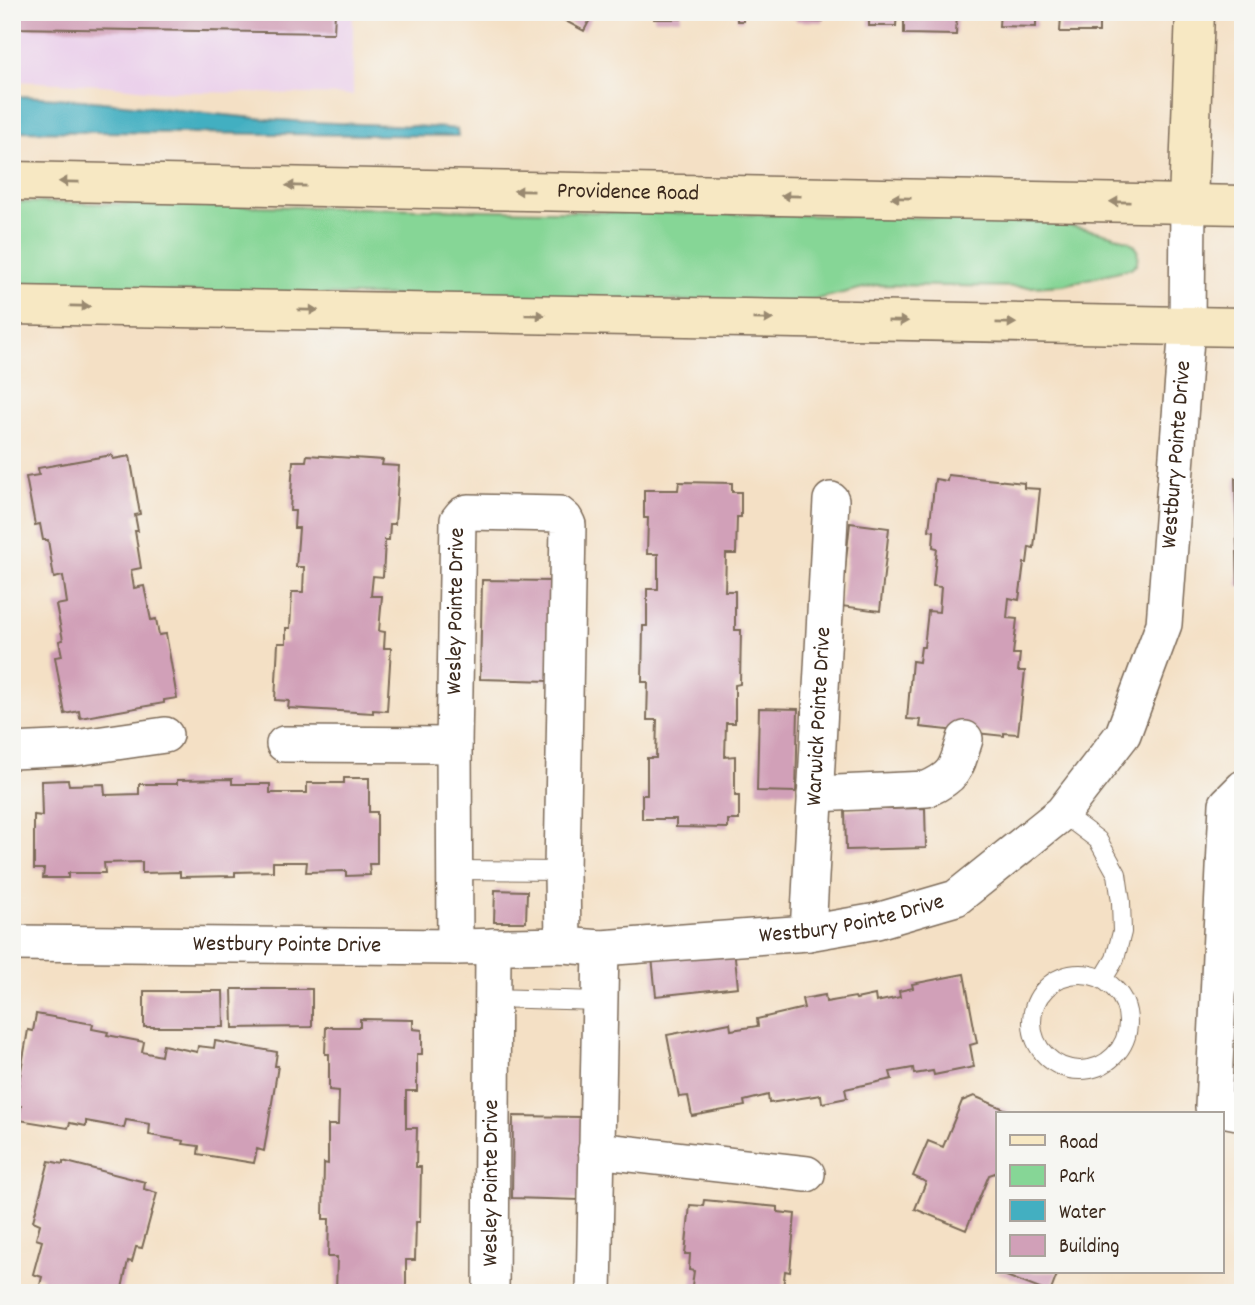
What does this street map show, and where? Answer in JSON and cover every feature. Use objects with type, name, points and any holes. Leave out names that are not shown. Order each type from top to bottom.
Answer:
[{"type":"main road","points":[[1188,203],[1195,12]]},
{"type":"main road","name":"Providence Road","points":[[12,181],[1243,205]]},
{"type":"main road","points":[[12,305],[1243,327]]},
{"type":"street","name":"Westbury Pointe Drive","points":[[12,943],[455,947],[563,945],[601,948],[808,933],[877,921],[956,898],[1062,813],[1123,734],[1164,624],[1187,326],[1188,203]]},
{"type":"street","name":"Warwick Pointe Drive","points":[[808,933],[831,500]]},
{"type":"street","name":"Wesley Pointe Drive","points":[[455,947],[454,746],[458,520],[468,512],[559,514],[568,525],[563,945]]},
{"type":"street","points":[[12,751],[75,748],[165,735]]},
{"type":"street","points":[[815,794],[927,789],[940,783],[956,770],[965,739]]},
{"type":"street","points":[[284,744],[454,746]]},
{"type":"street","points":[[1243,788],[1227,804],[1213,1107],[1243,1113]]},
{"type":"street","name":"Wesley Pointe Drive","points":[[491,1293],[493,946]]},
{"type":"street","points":[[594,1293],[601,948]]},
{"type":"street","points":[[596,1150],[807,1174]]},
{"type":"lane","points":[[1062,813],[1098,840],[1117,874],[1122,932],[1115,959],[1103,979]]},
{"type":"lane","points":[[455,870],[562,871]]},
{"type":"lane","points":[[1070,974],[1087,974],[1103,979],[1115,988],[1126,1009],[1128,1032],[1122,1046],[1112,1058],[1099,1067],[1084,1071],[1054,1064],[1042,1052],[1034,1038],[1031,1021],[1034,1005],[1049,985],[1070,974]]},
{"type":"lane","points":[[493,998],[600,1001]]},
{"type":"shaded area","points":[[12,12],[353,12],[353,95],[155,91],[103,85],[12,81]]},
{"type":"green space","points":[[12,202],[1025,219],[1117,237],[1136,247],[1138,255],[1137,263],[1131,268],[1064,285],[876,285],[801,303],[12,289]]},
{"type":"water","points":[[12,96],[104,102],[281,120],[457,129],[458,136],[12,131]]},
{"type":"building","points":[[12,12],[335,12],[334,33],[12,28]]},
{"type":"building","points":[[549,12],[594,12],[584,31]]},
{"type":"building","points":[[654,12],[681,12],[681,19],[654,19]]},
{"type":"building","points":[[737,12],[743,12],[743,21],[737,21]]},
{"type":"building","points":[[796,12],[823,12],[823,22],[796,21]]},
{"type":"building","points":[[852,12],[897,12],[896,26],[869,26],[869,16],[852,16]]},
{"type":"building","points":[[904,12],[957,12],[956,35],[904,34]]},
{"type":"building","points":[[1000,12],[1036,12],[1036,27],[999,26]]},
{"type":"building","points":[[1053,12],[1099,12],[1099,32],[1060,32],[1061,15],[1053,15]]},
{"type":"building","points":[[112,455],[113,459],[130,456],[140,514],[135,515],[138,531],[135,531],[141,568],[131,570],[134,588],[144,586],[151,620],[156,619],[159,635],[166,634],[177,698],[164,700],[164,703],[80,718],[79,711],[65,714],[55,657],[62,656],[59,641],[63,640],[56,605],[67,603],[63,576],[54,578],[48,540],[43,540],[40,524],[35,525],[26,477],[39,475],[38,468]]},
{"type":"building","points":[[307,455],[383,460],[382,465],[399,466],[395,524],[390,524],[389,540],[385,540],[383,577],[373,576],[371,596],[382,596],[379,631],[385,632],[384,648],[391,648],[387,711],[373,710],[373,713],[288,708],[289,701],[275,700],[278,643],[286,643],[286,628],[290,628],[292,592],[303,592],[304,567],[296,567],[299,528],[294,528],[295,511],[290,511],[293,461],[306,461]]},
{"type":"building","points":[[948,475],[1024,483],[1024,488],[1040,489],[1034,548],[1029,547],[1027,563],[1024,563],[1019,600],[1009,598],[1007,618],[1017,619],[1013,654],[1020,654],[1018,671],[1025,671],[1018,734],[1004,733],[1004,736],[920,727],[921,720],[907,719],[912,661],[919,662],[921,647],[924,647],[928,611],[939,612],[941,587],[933,586],[937,548],[933,547],[934,531],[929,530],[935,479],[947,481]]},
{"type":"building","points":[[1235,478],[1243,478],[1243,586],[1238,586]]},
{"type":"building","points":[[679,482],[732,483],[732,492],[741,492],[736,554],[726,554],[725,591],[735,591],[735,630],[741,630],[740,684],[735,685],[735,723],[726,723],[725,757],[735,756],[735,796],[739,796],[739,820],[728,820],[728,828],[676,827],[676,819],[642,819],[642,795],[647,795],[647,758],[656,758],[657,720],[647,720],[648,682],[642,682],[643,626],[647,626],[647,589],[658,589],[658,554],[647,554],[648,518],[644,518],[644,490],[678,490]]},
{"type":"building","points":[[850,523],[889,528],[880,611],[841,606]]},
{"type":"building","points":[[482,580],[551,581],[549,681],[480,679]]},
{"type":"building","points":[[759,708],[798,709],[796,792],[757,791]]},
{"type":"building","points":[[344,778],[369,778],[369,812],[377,812],[377,864],[369,864],[370,875],[346,876],[346,871],[306,872],[307,862],[273,862],[273,871],[235,872],[235,876],[180,877],[180,872],[142,873],[142,862],[104,863],[105,873],[68,873],[68,878],[43,878],[44,869],[34,869],[34,815],[42,816],[41,781],[68,780],[69,785],[104,784],[105,795],[139,794],[139,784],[232,779],[232,784],[270,784],[270,793],[307,793],[307,783],[344,783]]},
{"type":"building","points":[[925,808],[926,848],[846,850],[845,810]]},
{"type":"building","points":[[495,890],[527,891],[526,922],[494,922]]},
{"type":"building","points":[[734,948],[738,987],[656,996],[652,957]]},
{"type":"building","points":[[964,974],[977,1043],[970,1045],[974,1067],[934,1075],[933,1071],[914,1074],[913,1068],[890,1072],[892,1079],[845,1089],[847,1098],[822,1103],[821,1095],[769,1103],[768,1095],[744,1101],[745,1106],[692,1116],[688,1096],[679,1097],[667,1035],[730,1023],[731,1030],[758,1026],[757,1019],[804,1008],[802,999],[825,995],[826,1002],[875,995],[876,1002],[900,997],[899,991],[913,988],[912,984]]},
{"type":"building","points":[[232,989],[312,989],[312,1027],[233,1028]]},
{"type":"building","points":[[144,991],[223,991],[224,1027],[144,1027]]},
{"type":"building","points":[[36,1014],[93,1024],[92,1029],[108,1032],[107,1035],[144,1042],[142,1052],[161,1056],[163,1045],[197,1052],[198,1046],[214,1048],[215,1041],[277,1052],[275,1066],[278,1066],[264,1151],[257,1149],[254,1163],[198,1154],[199,1146],[149,1135],[150,1124],[126,1120],[124,1128],[86,1121],[86,1126],[70,1123],[68,1128],[19,1120],[21,1106],[15,1105],[28,1030],[33,1031]]},
{"type":"building","points":[[360,1019],[413,1020],[413,1029],[422,1030],[422,1054],[417,1054],[417,1091],[406,1091],[406,1128],[417,1128],[416,1167],[421,1167],[420,1222],[416,1222],[415,1260],[406,1260],[406,1293],[336,1293],[337,1257],[328,1257],[329,1219],[323,1219],[324,1163],[328,1164],[328,1125],[338,1125],[339,1091],[329,1090],[329,1054],[325,1054],[326,1027],[360,1027]]},
{"type":"building","points":[[974,1096],[1011,1112],[996,1112],[996,1173],[989,1175],[966,1230],[915,1209],[926,1182],[913,1176],[928,1141],[943,1147],[962,1101]]},
{"type":"building","points":[[513,1116],[583,1117],[581,1200],[512,1198]]},
{"type":"building","points":[[49,1161],[63,1164],[63,1161],[145,1182],[144,1189],[157,1193],[142,1248],[136,1247],[132,1262],[128,1261],[121,1293],[38,1293],[42,1277],[33,1274],[42,1241],[36,1239],[40,1224],[33,1221]]},
{"type":"building","points":[[704,1200],[778,1207],[778,1212],[795,1214],[790,1272],[785,1271],[783,1288],[779,1287],[779,1293],[691,1293],[694,1271],[689,1270],[690,1254],[685,1254],[690,1205],[703,1206]]},
{"type":"building","points":[[1001,1274],[1057,1274],[1050,1293]]}]
